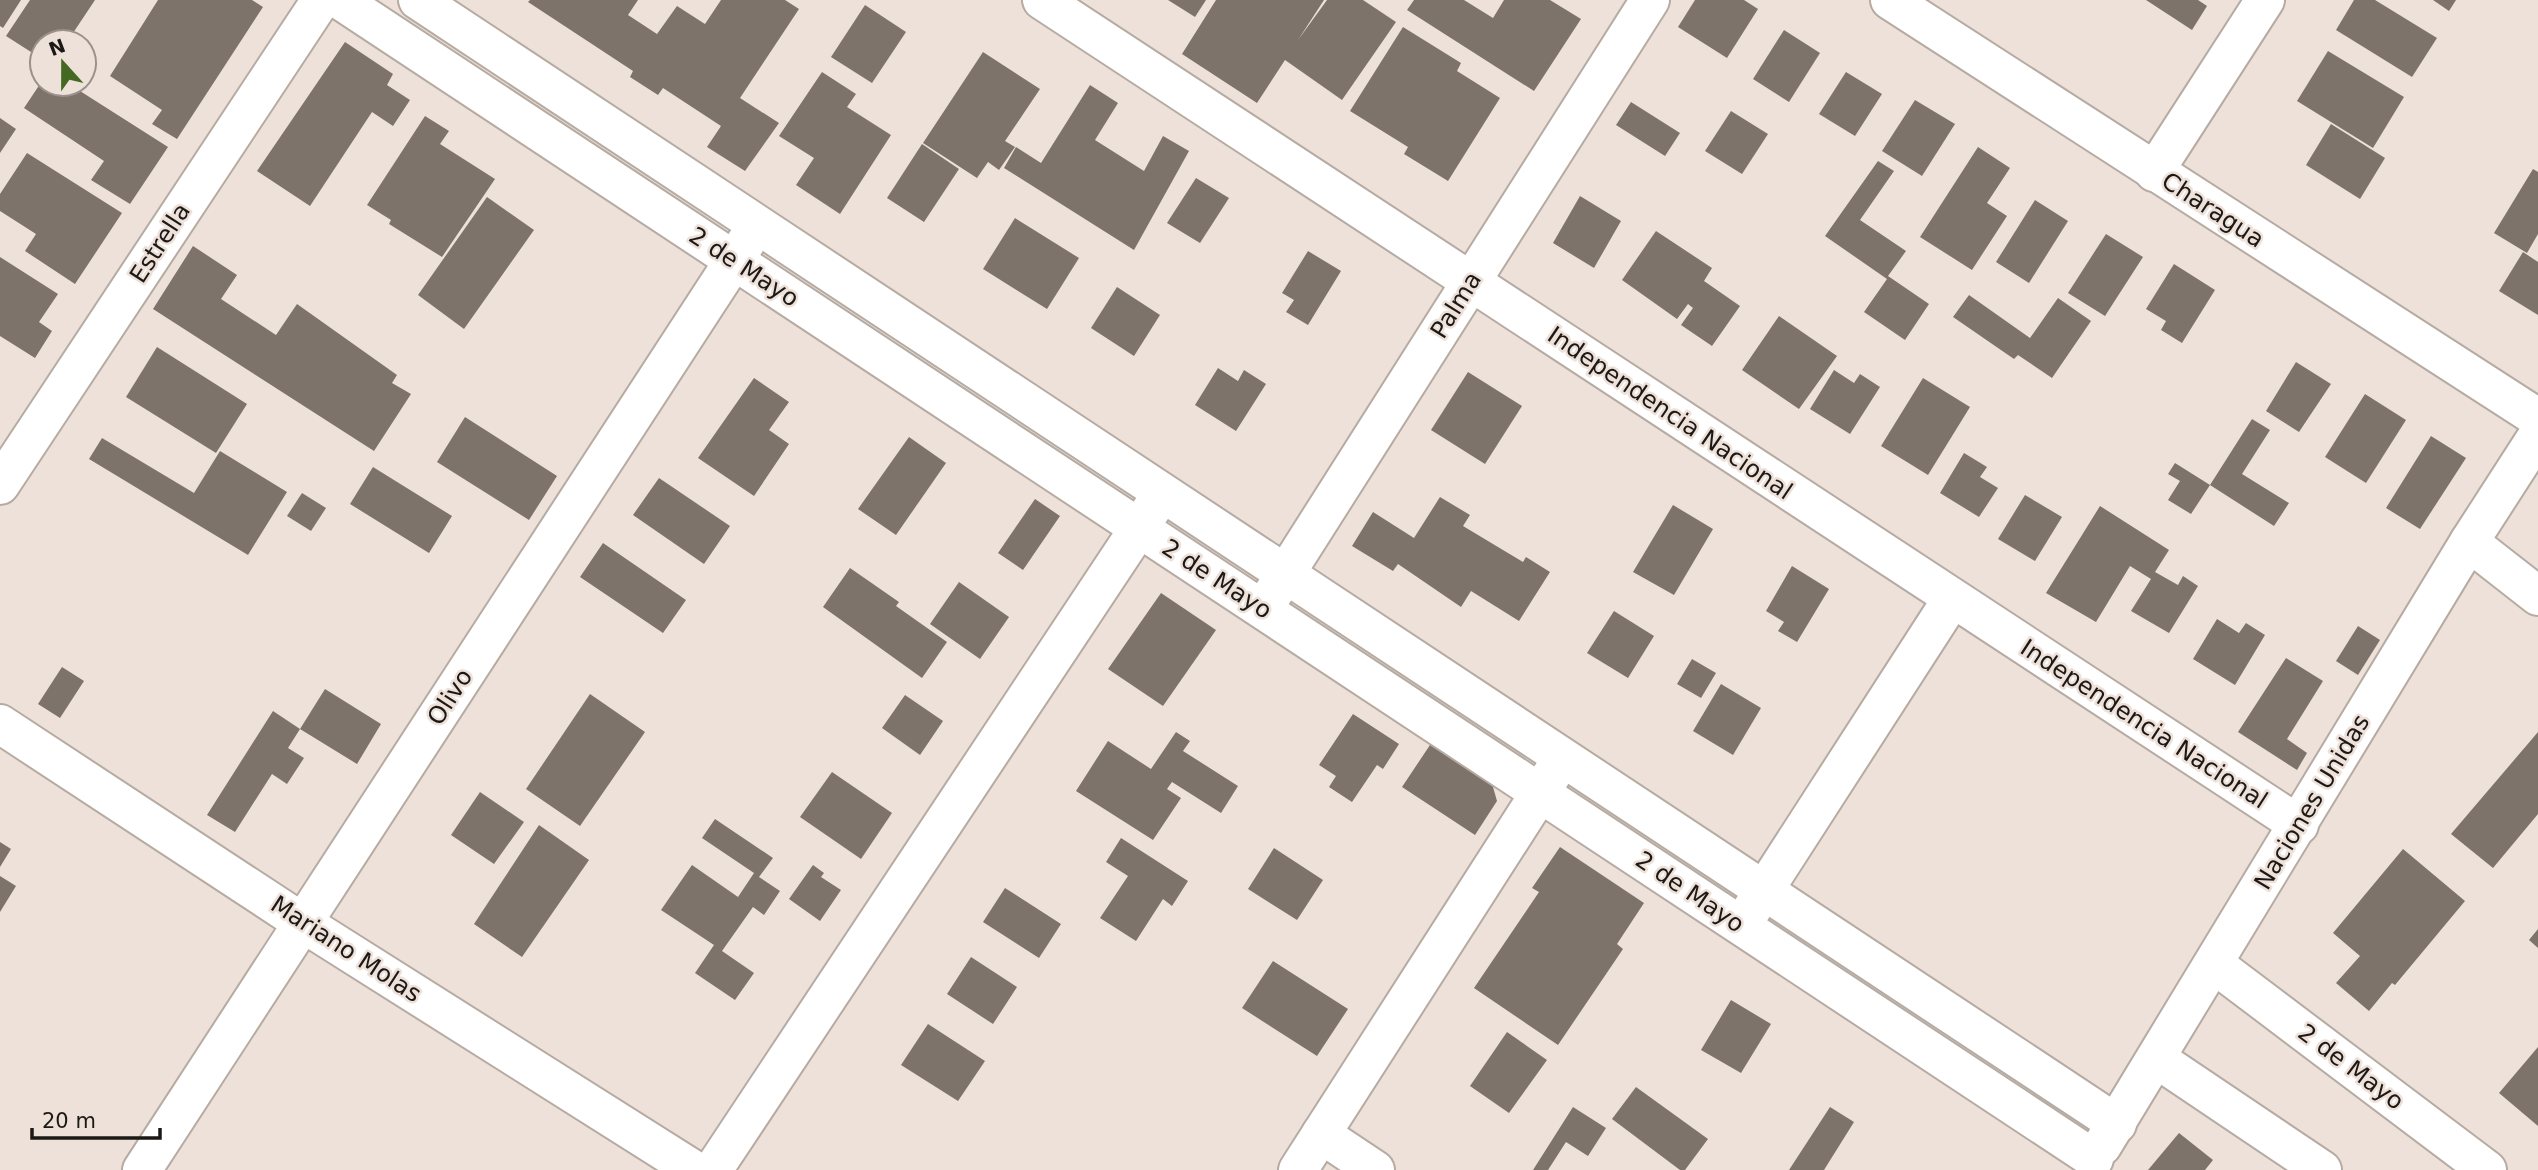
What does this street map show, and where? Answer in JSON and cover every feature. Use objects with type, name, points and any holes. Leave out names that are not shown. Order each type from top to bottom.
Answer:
[{"type":"street","name":"Estrella","points":[[0,485],[321,0]]},
{"type":"street","name":"2 de Mayo","points":[[340,0],[1741,925],[2091,1164]]},
{"type":"street","name":"Independencia Nacional","points":[[1042,0],[2299,825]]},
{"type":"street","name":"Palma","points":[[1263,609],[1650,0]]},
{"type":"street","name":"Charagua","points":[[1890,0],[2538,418]]},
{"type":"street","points":[[2154,172],[2265,0]]},
{"type":"street","name":"2 de Mayo","points":[[441,6],[757,224],[2117,1124]]},
{"type":"street","points":[[420,53],[441,6]]},
{"type":"street","name":"Olivo","points":[[142,1170],[757,224]]},
{"type":"street","name":"Naciones Unidas","points":[[2091,1164],[2469,542],[2538,435]]},
{"type":"street","points":[[713,1170],[1162,492]]},
{"type":"street","points":[[2469,542],[2538,596]]},
{"type":"street","points":[[1741,925],[1952,599]]},
{"type":"street","name":"Mariano Molas","points":[[0,724],[303,923],[694,1170]]},
{"type":"street","points":[[1298,1170],[1563,757]]},
{"type":"street","name":"2 de Mayo","points":[[2214,964],[2487,1170]]},
{"type":"street","points":[[2157,1059],[2322,1170]]},
{"type":"street","points":[[1321,1134],[1376,1170]]},
{"type":"building","points":[[0,0],[21,0],[3,28],[0,26]]},
{"type":"building","points":[[30,0],[95,0],[76,28],[28,28],[28,50],[6,36]]},
{"type":"building","points":[[158,0],[252,0],[263,7],[177,139],[152,124],[162,110],[110,76]]},
{"type":"building","points":[[638,0],[628,15],[657,34],[677,6],[705,24],[721,0],[785,0],[799,9],[740,98],[779,123],[745,171],[707,147],[721,126],[663,88],[658,95],[630,77],[633,71],[528,2]]},
{"type":"building","points":[[1168,0],[1206,0],[1195,17]]},
{"type":"building","points":[[1216,0],[1324,0],[1298,40],[1327,0],[1363,0],[1396,22],[1342,100],[1285,60],[1257,103],[1182,54]]},
{"type":"building","points":[[1414,0],[1464,0],[1493,18],[1504,0],[1550,0],[1581,19],[1534,91],[1407,10]]},
{"type":"building","points":[[1695,0],[1744,0],[1758,9],[1727,58],[1678,27]]},
{"type":"building","points":[[2146,0],[2198,0],[2207,6],[2192,30]]},
{"type":"building","points":[[2354,0],[2375,0],[2437,38],[2412,77],[2336,30]]},
{"type":"building","points":[[2433,0],[2456,0],[2449,11]]},
{"type":"building","points":[[865,5],[906,32],[872,83],[831,57]]},
{"type":"building","points":[[1403,27],[1461,63],[1457,71],[1500,98],[1448,181],[1404,154],[1408,147],[1350,111]]},
{"type":"building","points":[[1784,30],[1820,53],[1789,102],[1753,79]]},
{"type":"building","points":[[345,42],[393,74],[387,85],[410,100],[393,126],[372,112],[310,206],[257,171]]},
{"type":"building","points":[[2328,51],[2404,97],[2373,148],[2297,101]]},
{"type":"building","points":[[983,52],[1040,89],[1005,141],[1015,147],[999,170],[988,162],[977,178],[923,143]]},
{"type":"building","points":[[822,72],[856,94],[847,107],[891,135],[840,214],[796,185],[814,158],[779,136]]},
{"type":"building","points":[[1846,72],[1882,94],[1855,136],[1819,114]]},
{"type":"building","points":[[1090,85],[1118,103],[1095,140],[1144,171],[1163,136],[1189,151],[1134,250],[1004,168],[1016,147],[1041,163]]},
{"type":"building","points":[[31,98],[91,98],[168,147],[130,204],[91,180],[104,161],[24,108]]},
{"type":"building","points":[[1915,100],[1955,124],[1922,176],[1882,151]]},
{"type":"building","points":[[1631,102],[1680,133],[1665,156],[1616,125]]},
{"type":"building","points":[[1731,111],[1768,134],[1742,174],[1705,151]]},
{"type":"building","points":[[425,116],[449,131],[440,144],[495,179],[442,257],[389,224],[391,220],[367,205]]},
{"type":"building","points":[[0,118],[16,129],[0,153]]},
{"type":"building","points":[[2331,124],[2385,158],[2360,199],[2306,165]]},
{"type":"building","points":[[922,144],[959,169],[924,222],[887,198]]},
{"type":"building","points":[[1978,147],[2010,168],[1987,203],[2007,216],[1972,270],[1920,237]]},
{"type":"building","points":[[27,153],[122,213],[75,284],[25,251],[36,234],[0,211],[0,194]]},
{"type":"building","points":[[1878,161],[1894,171],[1860,220],[1906,251],[1888,276],[1929,304],[1905,340],[1864,312],[1887,279],[1825,236]]},
{"type":"building","points":[[2533,169],[2538,172],[2538,234],[2527,253],[2494,233]]},
{"type":"building","points":[[1196,178],[1229,198],[1200,243],[1167,223]]},
{"type":"building","points":[[1580,196],[1621,221],[1594,268],[1553,243]]},
{"type":"building","points":[[487,197],[534,230],[464,329],[418,295]]},
{"type":"building","points":[[2035,200],[2068,221],[2029,283],[1996,262]]},
{"type":"building","points":[[1015,218],[1079,258],[1047,309],[983,269]]},
{"type":"building","points":[[1656,231],[1712,268],[1704,281],[1740,306],[1712,346],[1681,325],[1693,308],[1688,304],[1677,319],[1622,280]]},
{"type":"building","points":[[2106,234],[2143,257],[2105,316],[2068,293]]},
{"type":"building","points":[[193,246],[237,275],[221,299],[276,335],[297,304],[397,375],[392,383],[411,394],[374,451],[153,309]]},
{"type":"building","points":[[1308,251],[1341,271],[1308,325],[1286,312],[1294,300],[1282,293]]},
{"type":"building","points":[[2523,252],[2538,262],[2538,315],[2499,291]]},
{"type":"building","points":[[0,257],[58,294],[39,322],[52,331],[35,358],[0,336]]},
{"type":"building","points":[[2174,264],[2215,290],[2182,343],[2161,330],[2166,321],[2146,309]]},
{"type":"building","points":[[1117,287],[1160,315],[1134,356],[1091,328]]},
{"type":"building","points":[[1969,295],[2030,338],[2058,298],[2091,321],[2052,378],[2018,355],[2014,359],[1953,317]]},
{"type":"building","points":[[1779,316],[1837,356],[1799,409],[1742,370]]},
{"type":"building","points":[[157,347],[247,404],[216,453],[126,397]]},
{"type":"building","points":[[2296,362],[2331,384],[2299,432],[2266,411]]},
{"type":"building","points":[[1218,368],[1238,381],[1244,370],[1266,384],[1236,431],[1195,405]]},
{"type":"building","points":[[1834,370],[1854,383],[1860,374],[1880,387],[1850,434],[1810,409]]},
{"type":"building","points":[[1468,372],[1522,406],[1485,464],[1431,430]]},
{"type":"building","points":[[754,378],[789,402],[769,430],[789,444],[754,496],[698,458]]},
{"type":"building","points":[[1923,378],[1970,407],[1928,475],[1881,446]]},
{"type":"building","points":[[2365,394],[2406,420],[2366,483],[2325,457]]},
{"type":"building","points":[[465,417],[557,476],[529,520],[437,462]]},
{"type":"building","points":[[2252,419],[2270,430],[2242,474],[2289,503],[2274,526],[2210,485]]},
{"type":"building","points":[[2431,436],[2466,458],[2420,529],[2386,508]]},
{"type":"building","points":[[909,437],[946,463],[896,535],[858,509]]},
{"type":"building","points":[[102,438],[194,493],[220,451],[287,492],[248,555],[89,459]]},
{"type":"building","points":[[1964,453],[1987,467],[1980,477],[1998,488],[1979,517],[1940,493]]},
{"type":"building","points":[[2175,463],[2210,485],[2191,514],[2168,500],[2180,481],[2168,474]]},
{"type":"building","points":[[373,467],[452,516],[429,553],[350,504]]},
{"type":"building","points":[[659,478],[730,526],[704,564],[633,515]]},
{"type":"building","points":[[302,493],[326,508],[311,531],[287,516]]},
{"type":"building","points":[[2025,495],[2062,517],[2035,561],[1998,539]]},
{"type":"building","points":[[1440,497],[1470,515],[1463,526],[1523,562],[1526,557],[1550,572],[1519,621],[1471,591],[1461,607],[1398,564],[1393,571],[1352,546],[1373,512],[1414,538]]},
{"type":"building","points":[[1035,499],[1060,516],[1023,570],[998,553]]},
{"type":"building","points":[[1673,505],[1713,529],[1674,595],[1633,572]]},
{"type":"building","points":[[2100,506],[2169,550],[2155,572],[2178,585],[2183,576],[2198,586],[2169,633],[2131,611],[2151,579],[2130,566],[2096,622],[2046,593]]},
{"type":"building","points":[[603,543],[686,600],[663,633],[580,577]]},
{"type":"building","points":[[1792,566],[1829,589],[1797,642],[1778,631],[1784,622],[1766,611]]},
{"type":"building","points":[[850,568],[899,602],[896,606],[947,642],[922,678],[823,607]]},
{"type":"building","points":[[959,582],[1009,617],[980,659],[930,624]]},
{"type":"building","points":[[1161,593],[1216,630],[1163,706],[1108,669]]},
{"type":"building","points":[[1614,611],[1654,636],[1628,678],[1587,653]]},
{"type":"building","points":[[2217,619],[2239,633],[2246,623],[2265,635],[2235,685],[2193,659]]},
{"type":"building","points":[[2358,626],[2380,640],[2358,675],[2336,661]]},
{"type":"building","points":[[2286,658],[2323,681],[2287,739],[2307,753],[2297,770],[2238,732]]},
{"type":"building","points":[[1692,659],[1716,673],[1701,698],[1677,684]]},
{"type":"building","points":[[62,667],[84,681],[60,718],[38,704]]},
{"type":"building","points":[[1721,684],[1761,708],[1733,755],[1693,731]]},
{"type":"building","points":[[325,689],[381,724],[357,764],[300,729]]},
{"type":"building","points":[[590,694],[645,732],[580,826],[526,789]]},
{"type":"building","points":[[905,695],[943,721],[920,755],[882,728]]},
{"type":"building","points":[[273,711],[300,729],[288,748],[304,758],[287,784],[272,774],[235,832],[207,815]]},
{"type":"building","points":[[1353,714],[1399,744],[1383,769],[1377,765],[1352,802],[1329,787],[1336,776],[1319,765]]},
{"type":"building","points":[[1176,732],[1190,741],[1183,751],[1238,786],[1221,813],[1172,782],[1167,789],[1181,798],[1153,840],[1076,791],[1108,741],[1151,769]]},
{"type":"building","points":[[2538,732],[2538,814],[2493,868],[2451,834]]},
{"type":"building","points":[[1432,742],[1491,780],[1497,801],[1475,835],[1402,787]]},
{"type":"building","points":[[832,772],[892,813],[861,859],[800,817]]},
{"type":"building","points":[[480,792],[524,822],[494,864],[451,835]]},
{"type":"building","points":[[715,819],[773,858],[759,877],[780,891],[764,915],[753,907],[722,951],[754,973],[735,1000],[695,973],[714,945],[661,910],[692,865],[738,897],[754,873],[702,838]]},
{"type":"building","points":[[539,825],[589,860],[522,957],[474,924]]},
{"type":"building","points":[[1121,838],[1188,881],[1172,906],[1163,899],[1136,941],[1100,918],[1128,876],[1106,862]]},
{"type":"building","points":[[0,842],[11,849],[0,867]]},
{"type":"building","points":[[1560,847],[1644,903],[1617,944],[1623,949],[1558,1045],[1474,988],[1539,892],[1532,888]]},
{"type":"building","points":[[1274,848],[1323,880],[1297,920],[1248,889]]},
{"type":"building","points":[[2403,849],[2465,901],[2395,985],[2392,983],[2369,1011],[2336,983],[2360,956],[2333,933]]},
{"type":"building","points":[[813,865],[824,873],[821,877],[841,890],[820,921],[789,899]]},
{"type":"building","points":[[0,876],[16,886],[0,912]]},
{"type":"building","points":[[1005,888],[1061,924],[1039,958],[983,922]]},
{"type":"building","points":[[2538,929],[2538,948],[2529,940]]},
{"type":"building","points":[[971,957],[1017,987],[993,1024],[947,994]]},
{"type":"building","points":[[1273,961],[1348,1009],[1317,1056],[1242,1008]]},
{"type":"building","points":[[1731,1000],[1771,1024],[1741,1073],[1701,1050]]},
{"type":"building","points":[[928,1024],[985,1061],[958,1101],[901,1065]]},
{"type":"building","points":[[1507,1032],[1547,1060],[1509,1113],[1470,1086]]},
{"type":"building","points":[[2538,1047],[2538,1126],[2499,1093]]},
{"type":"building","points":[[1636,1087],[1708,1139],[1685,1170],[1680,1170],[1612,1119]]},
{"type":"building","points":[[1573,1107],[1606,1128],[1588,1156],[1566,1142],[1548,1170],[1533,1170]]},
{"type":"building","points":[[1830,1107],[1854,1122],[1824,1170],[1789,1170]]},
{"type":"building","points":[[2179,1133],[2213,1160],[2205,1170],[2148,1170]]}]
